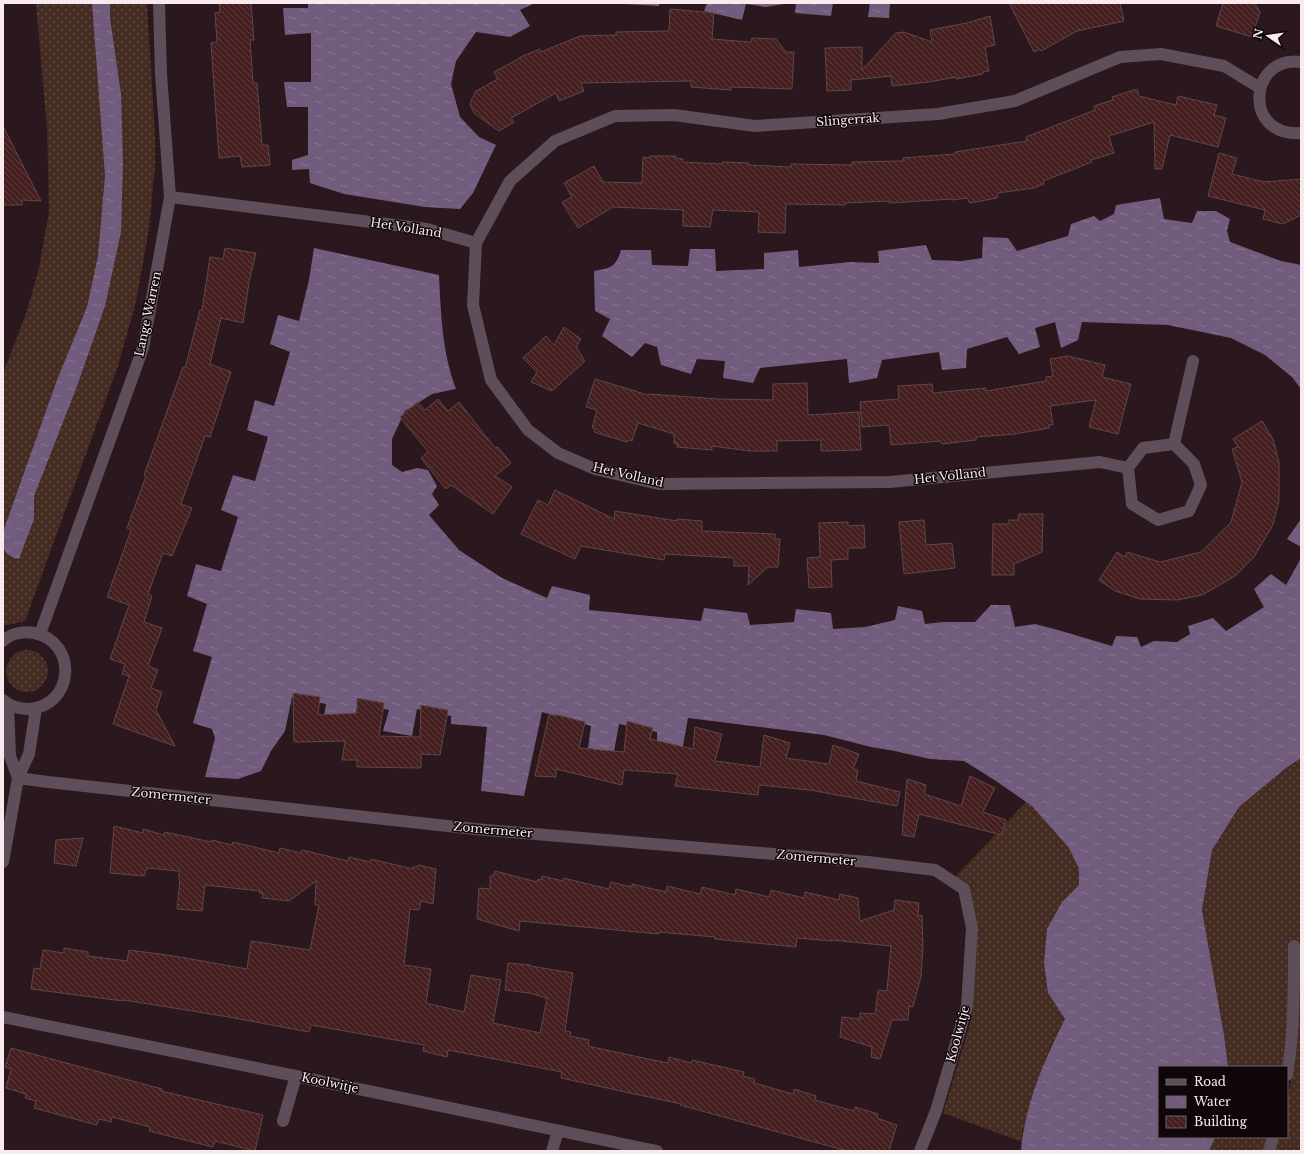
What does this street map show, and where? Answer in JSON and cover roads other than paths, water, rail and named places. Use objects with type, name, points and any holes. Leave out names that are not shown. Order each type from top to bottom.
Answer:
[{"type":"street","name":"Lange Warren","points":[[40,634],[143,348],[170,197],[161,74],[159,3]]},
{"type":"street","name":"Slingerrak","points":[[476,243],[510,182],[555,141],[616,116],[674,115],[755,126],[938,114],[1015,102],[1120,57],[1161,54],[1224,66],[1260,88]]},
{"type":"street","points":[[1301,62],[1294,61],[1282,64],[1272,69],[1264,78],[1260,88],[1259,101],[1262,113],[1269,123],[1279,130],[1291,133],[1301,133]]},
{"type":"street","name":"Het Volland","points":[[170,197],[427,229],[476,243],[473,305],[491,380],[528,430],[558,453],[595,469],[659,484],[667,484],[890,482],[1100,462],[1128,468]]},
{"type":"street","points":[[1174,444],[1193,361]]},
{"type":"street","points":[[1174,444],[1194,464],[1201,485],[1189,511],[1158,520],[1132,504],[1128,468],[1143,448],[1174,444]]},
{"type":"street","points":[[3,641],[16,633],[28,632],[40,634],[57,646],[63,657],[66,670],[64,683],[58,694],[48,703],[36,708],[21,709],[5,702],[10,756],[18,778]]},
{"type":"street","points":[[3,862],[18,778],[29,754],[36,708]]},
{"type":"street","name":"Zomermeter","points":[[18,778],[475,829],[868,862],[936,870],[964,889]]},
{"type":"street","name":"Koolwitje","points":[[920,1151],[936,1111],[967,1006],[972,928],[964,889]]},
{"type":"street","points":[[1288,1067],[1293,1013],[1294,946]]},
{"type":"street","name":"Koolwitje","points":[[3,1017],[657,1151]]},
{"type":"street","points":[[283,1121],[296,1076]]},
{"type":"street","points":[[552,1151],[558,1131]]},
{"type":"street","points":[[1269,1151],[1274,1138]]},
{"type":"water","points":[[92,3],[110,3],[110,18],[121,94],[123,162],[121,232],[105,306],[76,389],[34,496],[34,519],[19,559],[6,553],[3,542],[3,532],[57,380],[87,307],[98,256],[105,176]]},
{"type":"water","points":[[308,3],[535,3],[520,10],[530,26],[510,37],[476,32],[456,61],[451,84],[460,117],[479,137],[496,145],[473,193],[460,209],[425,207],[344,194],[310,183],[309,169],[292,170],[292,160],[308,155],[308,107],[287,107],[284,82],[311,82],[311,33],[285,35],[283,8],[308,8]]},
{"type":"water","points":[[624,3],[659,3],[659,6],[626,4]]},
{"type":"water","points":[[707,3],[790,3],[766,7],[746,4],[742,20],[704,11]]},
{"type":"water","points":[[796,3],[833,3],[831,16],[795,13]]},
{"type":"water","points":[[870,3],[890,3],[889,18],[868,17]]},
{"type":"water","points":[[1160,198],[1164,219],[1192,223],[1197,211],[1216,211],[1230,219],[1227,231],[1230,242],[1281,261],[1301,265],[1301,389],[1292,377],[1265,355],[1231,338],[1168,325],[1082,322],[1078,340],[1061,348],[1055,322],[1035,328],[1040,347],[1019,354],[1007,337],[967,349],[966,368],[942,370],[939,352],[882,360],[877,378],[849,383],[847,359],[760,368],[753,383],[723,378],[725,361],[697,359],[691,374],[661,365],[657,347],[645,343],[632,357],[602,336],[610,319],[595,311],[594,271],[612,266],[617,260],[621,250],[651,250],[652,265],[688,266],[690,249],[715,249],[716,271],[764,269],[764,253],[798,250],[799,267],[850,262],[879,263],[878,251],[926,245],[932,260],[962,261],[982,258],[983,237],[1008,238],[1017,251],[1068,236],[1071,224],[1094,216],[1100,221],[1114,214],[1116,205]]},
{"type":"water","points":[[314,248],[439,275],[445,347],[451,375],[456,389],[432,394],[405,411],[392,439],[392,465],[402,472],[417,468],[428,470],[437,486],[432,494],[439,505],[429,515],[459,550],[502,578],[547,598],[552,586],[590,595],[589,610],[701,621],[704,608],[747,613],[750,625],[794,622],[796,609],[831,613],[833,629],[865,627],[895,620],[898,606],[922,611],[925,624],[943,622],[975,622],[991,605],[1010,605],[1015,627],[1035,624],[1112,646],[1116,636],[1137,637],[1141,647],[1154,641],[1177,642],[1190,634],[1188,626],[1213,618],[1226,631],[1264,607],[1254,589],[1271,574],[1286,585],[1301,558],[1301,758],[1286,768],[1239,807],[1212,850],[1202,910],[1224,1035],[1228,1066],[1158,1066],[1158,1138],[1215,1138],[1209,1151],[1021,1151],[1023,1134],[1031,1100],[1050,1050],[1065,1019],[1048,993],[1044,963],[1047,929],[1062,902],[1079,885],[1079,869],[1069,848],[1032,806],[964,761],[930,759],[871,747],[824,735],[688,718],[681,757],[657,751],[657,732],[619,724],[614,752],[588,748],[591,726],[542,712],[524,796],[481,791],[487,727],[451,724],[451,716],[417,709],[412,736],[383,731],[389,710],[358,704],[352,725],[323,721],[326,704],[292,697],[285,731],[271,751],[261,771],[238,779],[205,777],[215,738],[212,729],[193,723],[212,657],[193,651],[207,604],[187,596],[196,564],[221,571],[238,517],[221,510],[233,475],[255,481],[268,437],[247,430],[255,400],[274,406],[290,352],[270,344],[278,315],[299,321],[309,280]]},
{"type":"water","points":[[1301,519],[1301,547],[1287,539]]}]
